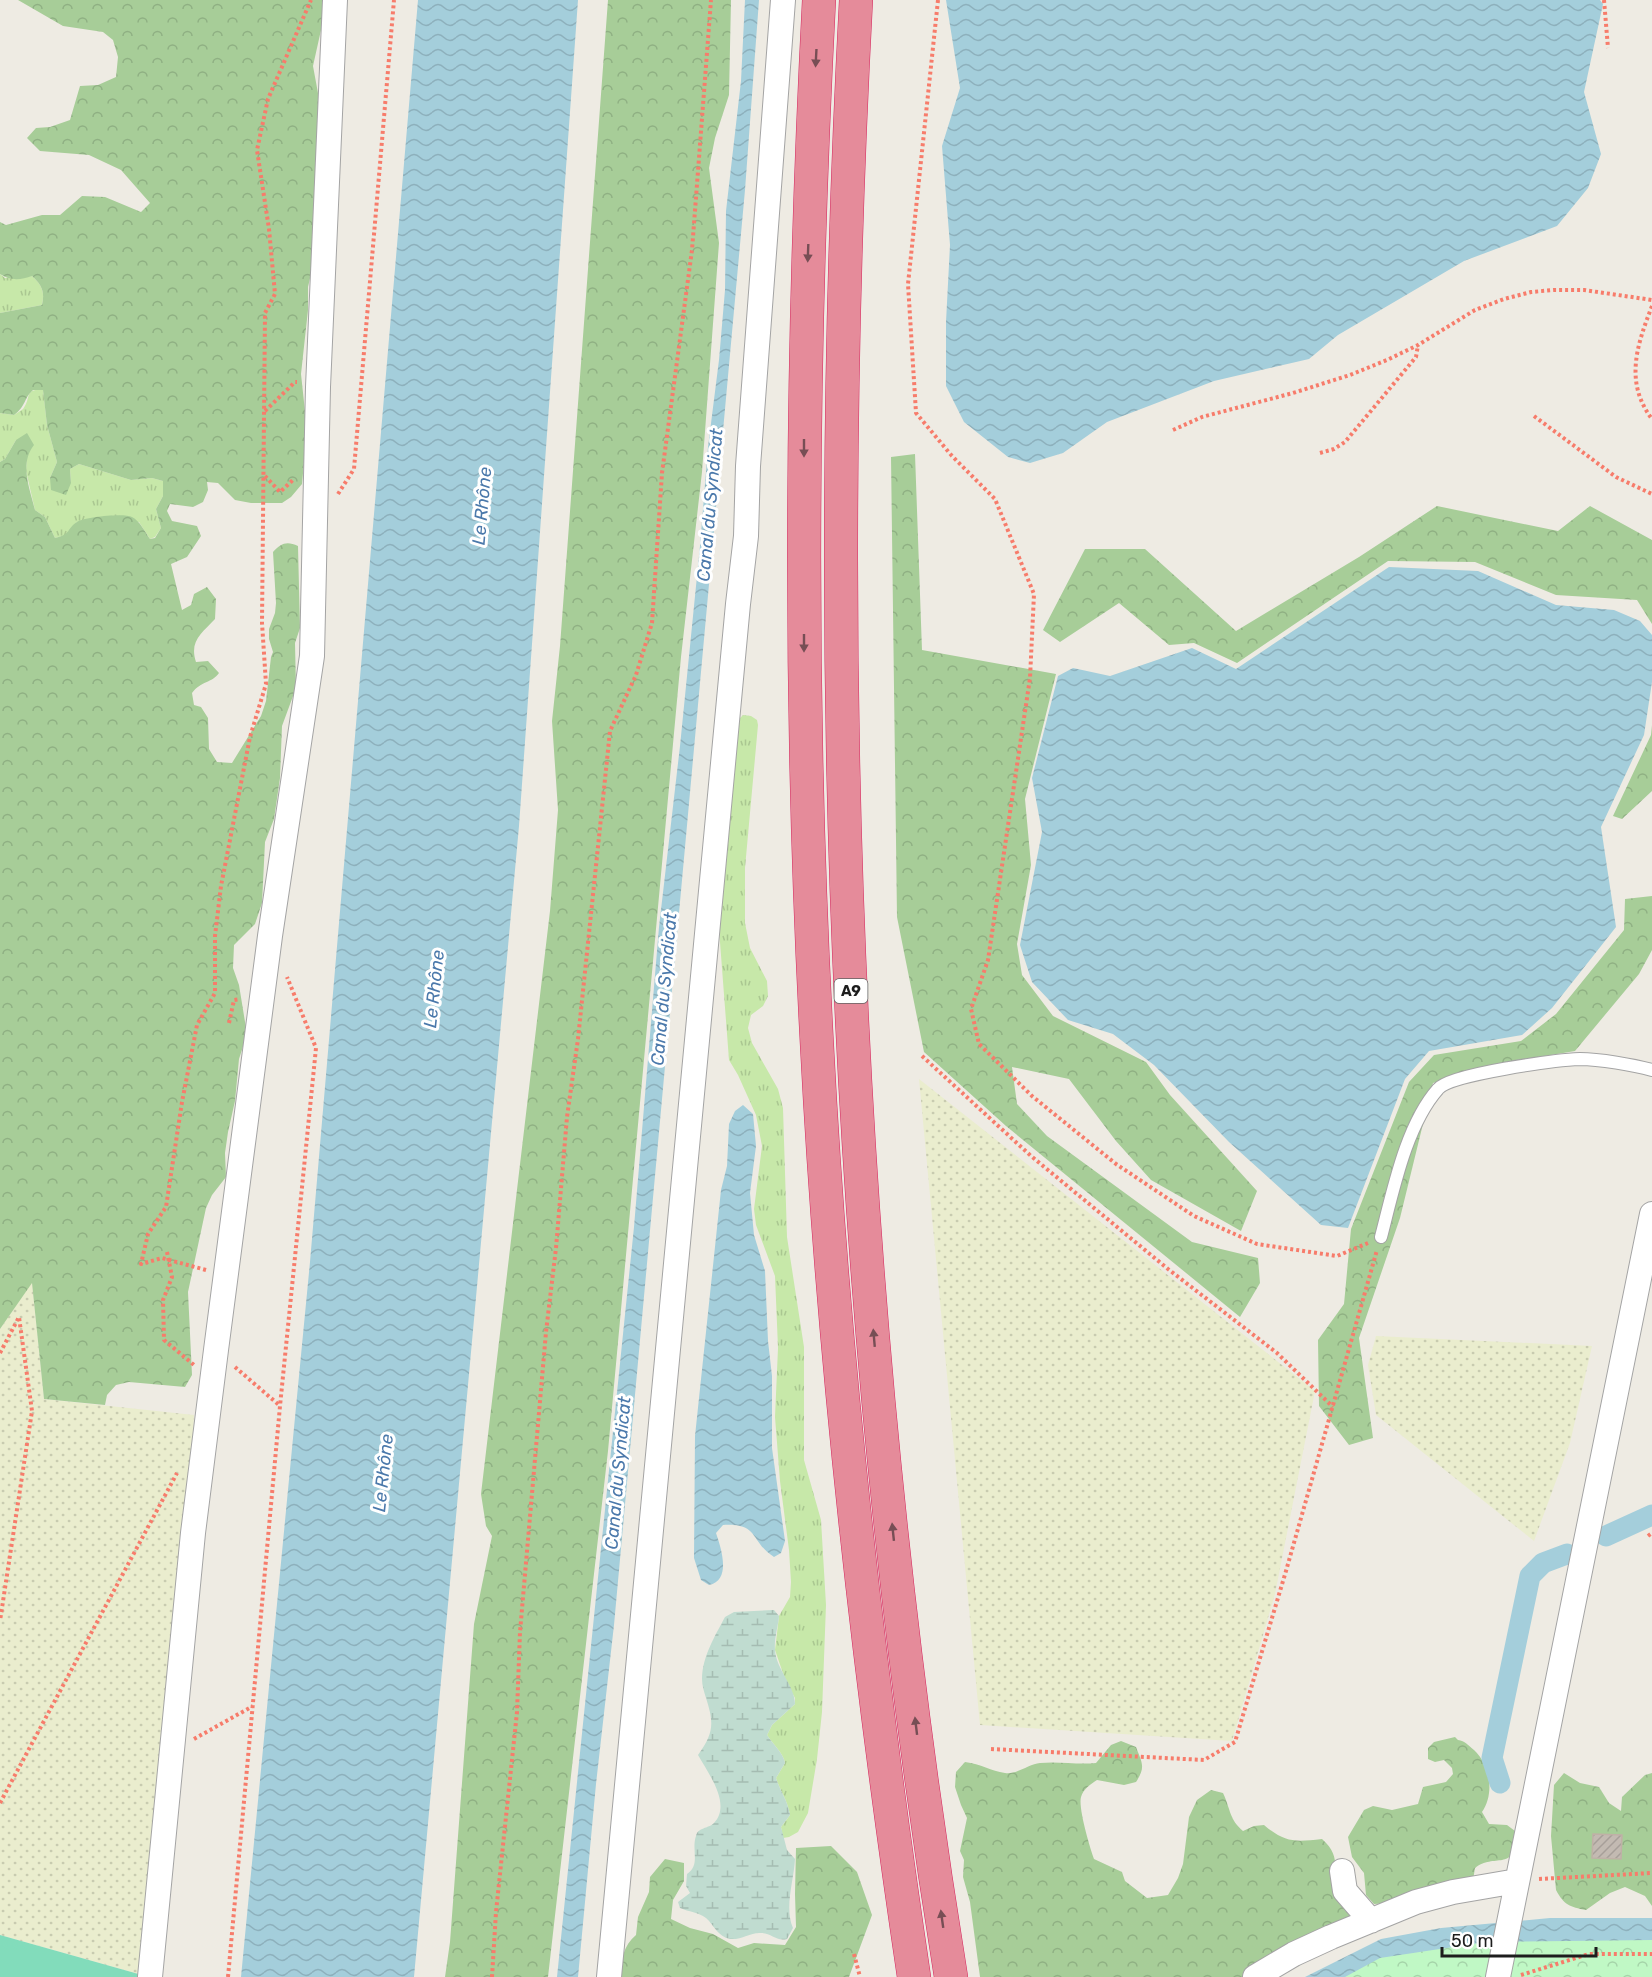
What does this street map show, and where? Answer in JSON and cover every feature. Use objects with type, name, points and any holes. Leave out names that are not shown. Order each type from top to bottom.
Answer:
[{"type":"highway","name":"A9","points":[[819,0],[808,255],[804,445],[806,756],[816,1044],[834,1299],[861,1578],[879,1732],[914,1977]]},
{"type":"highway","name":"A9","points":[[856,0],[845,244],[841,428],[840,639],[847,905],[860,1151],[878,1386],[906,1654],[951,1977]]},
{"type":"street","points":[[150,1977],[193,1533],[270,936],[312,656],[318,387],[335,0]]},
{"type":"street","points":[[609,1977],[746,536],[748,466],[783,0]]},
{"type":"street","points":[[1504,1972],[1516,1888],[1652,1214]]},
{"type":"street","points":[[1342,1871],[1345,1891],[1371,1921]]},
{"type":"street","points":[[1255,1977],[1294,1954],[1432,1897],[1516,1888]]},
{"type":"lane","points":[[1381,1237],[1399,1170],[1422,1110],[1440,1086],[1484,1072],[1581,1059],[1652,1070]]},
{"type":"path","points":[[190,1265],[162,1258],[141,1264],[148,1234],[166,1207],[182,1102],[197,1025],[215,993],[215,936],[221,886],[250,737],[266,684],[262,623],[265,313],[275,294],[269,229],[257,150],[268,99],[311,0]]},
{"type":"path","points":[[337,496],[354,469],[394,0]]},
{"type":"path","points":[[492,1977],[496,1912],[517,1712],[520,1632],[546,1332],[610,731],[636,675],[652,622],[662,473],[692,250],[711,0]]},
{"type":"path","points":[[938,0],[908,284],[916,413],[952,456],[995,499],[1034,594],[1030,678],[992,936],[988,960],[971,1009],[979,1044],[1032,1096],[1116,1164],[1194,1216],[1257,1244],[1337,1256],[1381,1237]]},
{"type":"path","points":[[1604,0],[1608,48]]},
{"type":"path","points":[[1173,430],[1202,417],[1350,375],[1418,345],[1474,310],[1532,292],[1584,290],[1652,300]]},
{"type":"path","points":[[1652,306],[1640,336],[1634,367],[1639,396],[1652,419]]},
{"type":"path","points":[[1320,453],[1334,449],[1345,442],[1416,357],[1418,345]]},
{"type":"path","points":[[265,412],[295,382],[318,387]]},
{"type":"path","points":[[1534,416],[1616,477],[1652,494]]},
{"type":"path","points":[[264,476],[280,492],[316,457]]},
{"type":"path","points":[[228,1977],[279,1406],[316,1048],[270,936]]},
{"type":"path","points":[[922,1056],[1031,1156],[1168,1269],[1277,1353],[1333,1407]]},
{"type":"path","points":[[991,1749],[1204,1760],[1235,1742],[1381,1237]]},
{"type":"path","points":[[167,1252],[172,1277],[163,1300],[164,1340],[200,1370],[210,1400]]},
{"type":"path","points":[[0,1353],[19,1317],[32,1411],[0,1621]]},
{"type":"path","points":[[216,1350],[279,1406]]},
{"type":"path","points":[[0,1803],[182,1463]]},
{"type":"path","points":[[172,1752],[253,1706]]},
{"type":"path","points":[[1516,1888],[1652,1873]]},
{"type":"path","points":[[854,1954],[860,1977]]},
{"type":"path","points":[[1504,1972],[1589,1954],[1652,1954]]},
{"type":"green space","points":[[18,0],[323,0],[323,21],[313,66],[320,104],[319,240],[308,287],[308,310],[301,374],[307,430],[302,484],[291,497],[282,503],[251,503],[235,500],[218,483],[207,482],[208,490],[203,502],[193,507],[170,504],[167,511],[172,521],[197,526],[201,536],[187,557],[171,564],[182,610],[191,605],[194,594],[207,587],[216,599],[215,619],[198,638],[194,655],[196,662],[208,661],[219,673],[192,693],[194,705],[201,707],[208,718],[209,749],[217,762],[232,763],[261,716],[266,701],[273,652],[269,629],[276,603],[273,552],[284,544],[298,546],[300,628],[295,643],[296,688],[282,726],[280,778],[274,819],[265,842],[262,903],[255,924],[234,945],[233,968],[239,985],[247,1034],[239,1059],[235,1101],[228,1132],[225,1153],[226,1177],[212,1195],[206,1208],[188,1292],[192,1375],[185,1387],[129,1382],[116,1385],[107,1395],[105,1405],[44,1399],[32,1283],[0,1329],[0,462],[5,459],[16,440],[27,433],[34,445],[26,468],[35,510],[45,517],[55,538],[67,533],[81,520],[121,515],[135,519],[150,539],[155,538],[161,528],[156,509],[163,496],[163,481],[152,478],[131,480],[79,464],[70,469],[71,483],[66,495],[51,490],[50,478],[57,462],[47,425],[43,390],[33,390],[14,415],[0,413],[0,313],[42,305],[43,292],[32,276],[16,279],[0,274],[0,222],[6,225],[42,215],[60,215],[82,196],[105,197],[141,212],[150,203],[121,170],[89,155],[40,151],[27,138],[36,128],[50,127],[70,120],[80,86],[98,85],[116,77],[118,57],[113,40],[103,32],[63,26]]},
{"type":"green space","points":[[608,0],[731,0],[729,95],[715,138],[709,168],[719,243],[702,472],[681,657],[608,1451],[548,1977],[445,1977],[450,1942],[474,1624],[492,1536],[486,1526],[481,1494],[550,911],[558,810],[552,721],[560,646]]},
{"type":"green space","points":[[0,274],[5,278],[32,276],[42,289],[42,305],[0,313]]},
{"type":"green space","points":[[43,389],[47,425],[57,462],[50,478],[71,483],[70,469],[79,464],[131,480],[152,478],[163,481],[163,496],[156,509],[161,528],[155,537],[150,539],[139,522],[77,522],[67,535],[55,538],[45,517],[35,510],[26,471],[27,454],[16,440],[5,459],[0,462],[0,413],[14,415],[26,405],[30,393]]},
{"type":"green space","points":[[915,454],[922,650],[1056,674],[1025,799],[1031,865],[1017,944],[1022,975],[1053,1016],[1146,1062],[1170,1095],[1257,1191],[1241,1231],[1151,1180],[1116,1141],[1069,1079],[1012,1067],[1017,1104],[1047,1136],[1192,1242],[1258,1258],[1260,1283],[1240,1317],[1006,1126],[924,1052],[897,917],[891,457]]},
{"type":"green space","points":[[1437,506],[1558,531],[1590,506],[1652,540],[1652,624],[1637,600],[1556,595],[1475,562],[1388,561],[1237,663],[1194,643],[1169,645],[1119,603],[1060,642],[1043,630],[1085,549],[1145,549],[1236,631],[1359,557]]},
{"type":"green space","points":[[743,715],[757,720],[758,725],[745,868],[745,923],[750,948],[767,981],[768,996],[763,1006],[751,1015],[748,1028],[752,1043],[778,1089],[783,1108],[787,1237],[804,1347],[804,1460],[821,1520],[826,1605],[822,1712],[808,1813],[798,1832],[783,1838],[781,1827],[790,1815],[776,1778],[785,1763],[767,1735],[772,1725],[795,1704],[795,1698],[786,1682],[775,1650],[779,1616],[790,1597],[791,1582],[775,1417],[778,1348],[775,1276],[756,1225],[754,1209],[762,1146],[756,1115],[729,1060],[719,929],[738,720]]},
{"type":"green space","points":[[1652,725],[1652,791],[1622,819],[1613,816],[1651,735]]},
{"type":"green space","points":[[1652,896],[1652,950],[1639,974],[1575,1051],[1502,1063],[1433,1083],[1400,1218],[1359,1338],[1373,1438],[1349,1445],[1319,1406],[1318,1340],[1344,1304],[1351,1229],[1409,1082],[1434,1055],[1521,1041],[1556,1014],[1624,930],[1625,899]]},
{"type":"green space","points":[[919,1079],[1315,1391],[1275,1594],[1232,1741],[980,1725]]},
{"type":"green space","points":[[32,1282],[44,1399],[194,1415],[191,1488],[142,1975],[0,1935],[0,1329]]},
{"type":"green space","points":[[1376,1336],[1592,1346],[1570,1443],[1534,1541],[1376,1415],[1368,1365]]},
{"type":"green space","points":[[774,1610],[779,1616],[775,1642],[776,1657],[792,1691],[795,1704],[772,1725],[767,1735],[785,1763],[776,1778],[790,1815],[781,1827],[787,1850],[795,1859],[789,1903],[793,1928],[787,1939],[761,1933],[730,1939],[719,1933],[703,1916],[680,1908],[678,1902],[690,1893],[686,1886],[687,1874],[695,1862],[697,1833],[714,1823],[719,1815],[720,1807],[712,1779],[698,1755],[711,1728],[710,1714],[702,1684],[704,1663],[725,1617],[734,1612]]},
{"type":"green space","points":[[1455,1737],[1474,1750],[1484,1763],[1489,1788],[1482,1812],[1489,1824],[1507,1825],[1515,1831],[1513,1853],[1504,1860],[1475,1868],[1473,1880],[1389,1903],[1374,1904],[1366,1895],[1364,1873],[1352,1857],[1348,1837],[1364,1810],[1373,1806],[1392,1810],[1418,1804],[1423,1787],[1446,1782],[1453,1774],[1452,1768],[1444,1760],[1435,1762],[1428,1759],[1428,1748],[1434,1742]]},
{"type":"green space","points":[[1121,1741],[1136,1747],[1142,1769],[1136,1782],[1124,1785],[1097,1780],[1082,1794],[1083,1819],[1094,1859],[1122,1872],[1125,1881],[1147,1898],[1168,1895],[1183,1864],[1189,1817],[1197,1800],[1211,1790],[1223,1793],[1233,1818],[1243,1831],[1264,1825],[1278,1835],[1291,1840],[1322,1839],[1333,1853],[1338,1893],[1355,1917],[1245,1977],[980,1977],[970,1902],[963,1877],[964,1860],[960,1851],[967,1818],[955,1787],[956,1772],[965,1762],[1009,1773],[1040,1763],[1096,1763],[1111,1745]]},
{"type":"green space","points":[[1564,1773],[1580,1783],[1599,1787],[1609,1803],[1621,1811],[1622,1797],[1645,1775],[1652,1773],[1652,1906],[1645,1896],[1625,1887],[1610,1893],[1586,1910],[1568,1904],[1559,1895],[1556,1890],[1551,1836],[1554,1785]]},
{"type":"green space","points":[[831,1846],[857,1872],[872,1915],[849,1977],[620,1977],[624,1954],[628,1944],[636,1935],[638,1917],[649,1892],[650,1877],[665,1859],[684,1863],[684,1881],[673,1900],[671,1919],[690,1928],[713,1934],[738,1948],[754,1943],[785,1945],[796,1927],[796,1848]]},
{"type":"green space","points":[[1652,1931],[1652,1977],[1336,1977],[1382,1954],[1488,1932]]},
{"type":"green space","points":[[0,1935],[142,1975],[142,1977],[0,1977]]},
{"type":"water","name":"Le Rhône","points":[[418,0],[578,0],[519,826],[414,1977],[241,1977],[310,1262]]},
{"type":"water","name":"Canal du Syndicat","points":[[745,0],[759,0],[745,190],[614,1625],[578,1977],[557,1977],[634,1227],[659,927],[680,746],[708,447],[719,360],[725,290],[726,211],[741,81]]},
{"type":"water","points":[[946,0],[1600,0],[1603,4],[1584,92],[1601,154],[1588,188],[1557,226],[1464,261],[1338,335],[1309,359],[1214,381],[1107,422],[1063,453],[1030,463],[1008,457],[964,422],[946,386],[946,322],[950,245],[942,146],[960,88]]},
{"type":"water","points":[[1389,567],[1478,571],[1556,605],[1614,610],[1640,621],[1652,635],[1652,682],[1644,735],[1601,827],[1616,927],[1552,1008],[1522,1035],[1429,1051],[1405,1079],[1348,1228],[1321,1225],[1229,1142],[1154,1065],[1113,1034],[1068,1020],[1032,982],[1020,945],[1042,832],[1032,778],[1058,676],[1073,668],[1110,676],[1192,648],[1236,669]]},
{"type":"water","points":[[743,1105],[753,1114],[756,1146],[750,1193],[754,1235],[765,1271],[772,1376],[772,1448],[785,1541],[781,1553],[774,1557],[749,1530],[735,1525],[723,1525],[716,1533],[722,1555],[723,1570],[716,1582],[709,1585],[701,1580],[694,1558],[695,1436],[721,1190],[727,1166],[729,1124],[735,1111]]},
{"type":"water","points":[[1550,1918],[1652,1918],[1652,1940],[1486,1942],[1380,1958],[1345,1977],[1305,1977],[1381,1939],[1441,1928]]},
{"type":"building","points":[[1593,1834],[1622,1835],[1621,1859],[1592,1858]]},
{"type":"waterway","points":[[1606,1536],[1652,1515]]},
{"type":"waterway","points":[[1500,1783],[1492,1758],[1530,1576],[1543,1563],[1567,1554]]}]
